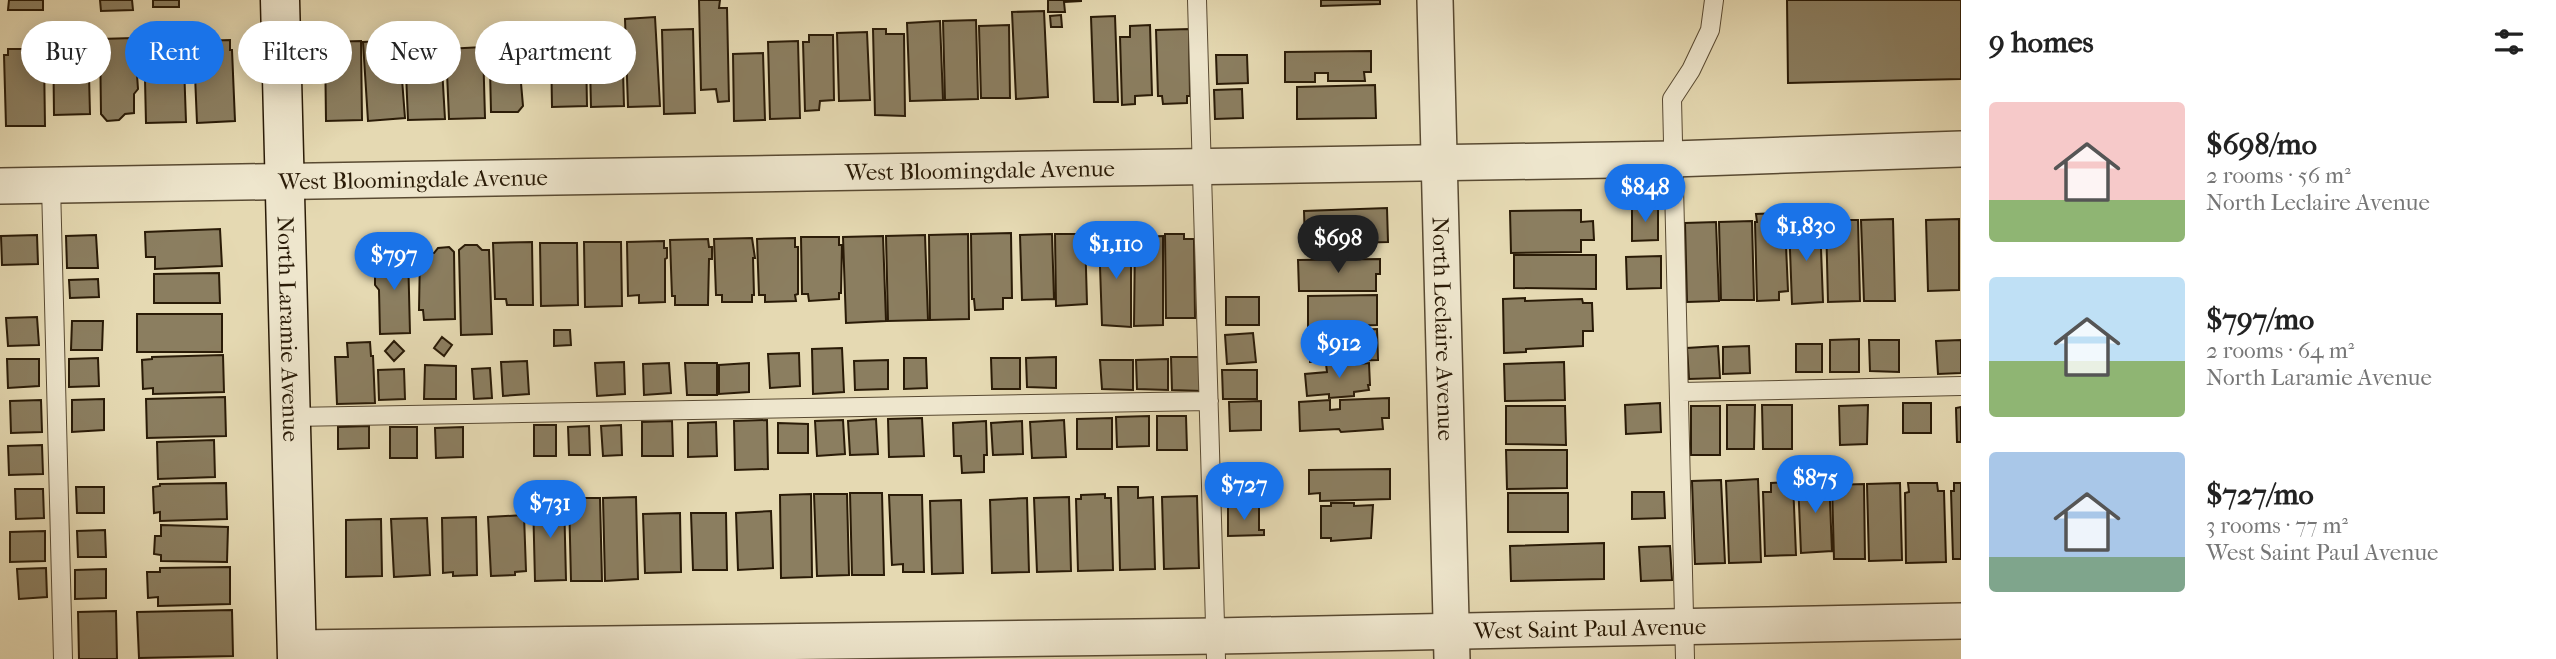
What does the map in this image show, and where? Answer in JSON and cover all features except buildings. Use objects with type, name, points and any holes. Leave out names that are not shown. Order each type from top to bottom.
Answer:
[{"type":"street","name":"North Laramie Avenue","points":[[280,0],[297,654]]},
{"type":"street","name":"North Leclaire Avenue","points":[[1434,0],[1452,645]]},
{"type":"street","name":"West Bloomingdale Avenue","points":[[0,186],[1202,168],[1673,159],[1961,149]]},
{"type":"street","name":"West Saint Paul Avenue","points":[[297,654],[1685,643],[1961,621]]},
{"type":"lane","points":[[1197,0],[1216,647]]},
{"type":"lane","points":[[1685,643],[1672,99],[1710,30],[1714,0]]},
{"type":"lane","points":[[51,185],[62,659]]},
{"type":"lane","points":[[1681,392],[1961,386]]},
{"type":"lane","points":[[291,417],[1209,401]]}]
